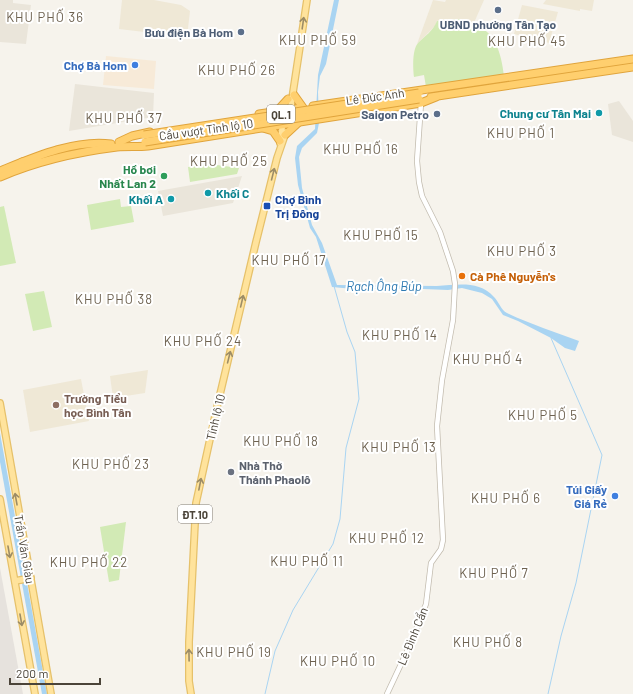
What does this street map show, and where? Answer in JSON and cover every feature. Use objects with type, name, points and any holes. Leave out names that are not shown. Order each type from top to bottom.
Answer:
[{"type":"highway","name":"Lê Đức Anh","points":[[423,96],[468,83],[633,59]]},
{"type":"highway","name":"Lê Đức Anh","points":[[0,171],[111,144],[119,144],[136,148],[233,133],[334,117],[453,89],[633,62]]},
{"type":"highway","name":"Lê Đức Anh","points":[[0,177],[23,165],[119,144],[140,133],[334,102],[491,91],[633,68]]},
{"type":"highway","points":[[453,89],[468,83]]},
{"type":"highway","points":[[277,111],[291,94],[304,107],[302,122],[285,135]]},
{"type":"highway","name":"Cầu vượt Tỉnh lộ 10","points":[[119,144],[212,128],[423,96]]},
{"type":"highway","points":[[334,102],[332,111],[334,117]]},
{"type":"highway","points":[[259,114],[263,120],[262,128],[272,132],[280,143]]},
{"type":"highway","points":[[231,119],[235,124],[233,133]]},
{"type":"highway","name":"Lê Đức Anh","points":[[0,181],[23,165]]},
{"type":"main road","name":"Tỉnh lộ 10","points":[[191,694],[189,681],[188,642],[196,503],[218,400],[285,124],[307,0]]},
{"type":"main road","name":"Tỉnh lộ 10","points":[[280,143],[285,135],[285,124]]},
{"type":"main road","name":"Trần Văn Giàu","points":[[0,403],[29,579],[51,694]]},
{"type":"main road","points":[[0,446],[7,445]]},
{"type":"main road","name":"Trần Văn Giàu","points":[[0,499],[16,581],[35,694]]},
{"type":"main road","points":[[16,581],[29,579]]},
{"type":"street","name":"Lê Đình Cẩn","points":[[387,694],[411,644],[426,604],[431,563],[441,549],[443,540],[439,483],[438,421],[442,380],[453,320],[455,284],[453,271],[440,232],[422,196],[419,182],[418,156],[423,96]]},
{"type":"shaded area","points":[[0,0],[13,0],[13,3],[31,5],[26,44],[0,42]]},
{"type":"shaded area","points":[[122,0],[154,0],[181,5],[190,11],[187,37],[119,29]]},
{"type":"shaded area","points":[[433,0],[445,2],[446,0],[484,0],[473,25],[459,19],[437,21],[435,26],[417,44]]},
{"type":"shaded area","points":[[546,0],[594,0],[592,11],[580,9],[580,11],[543,4]]},
{"type":"shaded area","points":[[522,5],[558,12],[549,43],[514,34]]},
{"type":"shaded area","points":[[106,56],[156,61],[154,89],[103,85]]},
{"type":"shaded area","points":[[75,84],[154,93],[153,117],[69,131]]},
{"type":"shaded area","points":[[619,101],[633,121],[633,142],[612,135],[608,104]]},
{"type":"shaded area","points":[[242,176],[233,203],[163,216],[158,191]]},
{"type":"shaded area","points":[[148,370],[145,393],[113,398],[110,376]]},
{"type":"shaded area","name":"Trường Tiểu học Bình Tân","points":[[81,379],[89,421],[30,432],[23,390]]},
{"type":"shaded area","points":[[0,568],[23,694],[0,694]]},
{"type":"green space","points":[[459,19],[483,29],[492,38],[496,44],[500,56],[504,76],[426,87],[424,75],[414,77],[413,59],[416,46],[431,31],[437,21]]},
{"type":"green space","points":[[210,164],[239,168],[237,174],[190,182],[188,167]]},
{"type":"green space","points":[[120,199],[121,207],[131,206],[134,222],[91,230],[87,205]]},
{"type":"green space","points":[[4,206],[16,263],[0,266],[0,207]]},
{"type":"green space","points":[[44,291],[52,327],[33,331],[25,294]]},
{"type":"green space","points":[[126,522],[119,580],[109,582],[100,527]]},
{"type":"water","name":"Rạch Ông Búp","points":[[334,0],[339,0],[326,64],[320,76],[318,92],[319,123],[317,133],[302,148],[299,157],[302,188],[312,225],[322,243],[337,285],[475,286],[482,288],[494,297],[503,310],[507,313],[579,341],[575,351],[565,348],[551,338],[503,315],[492,299],[482,293],[462,288],[448,290],[354,289],[332,287],[316,237],[310,228],[298,185],[295,158],[297,146],[315,129],[318,75]]},
{"type":"water","points":[[0,433],[47,694],[42,694],[0,462]]},
{"type":"waterway","points":[[265,694],[275,651],[293,610],[333,544],[340,519],[346,448],[359,399],[355,352],[347,332],[334,286]]},
{"type":"waterway","points":[[548,694],[561,636],[576,583],[602,455],[551,338]]},
{"type":"place","name":"UBND phường Tân Tạo","points":[[498,10]]},
{"type":"place","name":"Bưu điện Bà Hom","points":[[241,32]]},
{"type":"place","name":"Chợ Bà Hom","points":[[135,65]]},
{"type":"place","name":"Chung cư Tân Mai","points":[[599,113]]},
{"type":"place","name":"Saigon Petro","points":[[437,114]]},
{"type":"place","name":"Hồ bơi Nhất Lan 2","points":[[164,176]]},
{"type":"place","name":"Khối C","points":[[208,193]]},
{"type":"place","name":"Khối A","points":[[171,199]]},
{"type":"place","name":"Chợ Bình Trị Đông","points":[[267,206]]},
{"type":"place","name":"Cà Phê Nguyễn's","points":[[462,276]]},
{"type":"place","name":"Trường Tiểu học Bình Tân","points":[[56,405]]},
{"type":"place","name":"Nhà Thờ Thánh Phaolô","points":[[231,472]]},
{"type":"place","name":"Túi Giấy Giá Rẻ","points":[[615,496]]},
{"type":"district","name":"KHU PHỐ 36","points":[[45,17]]},
{"type":"district","name":"KHU PHỐ 59","points":[[318,40]]},
{"type":"district","name":"KHU PHỐ 45","points":[[527,41]]},
{"type":"district","name":"KHU PHỐ 26","points":[[237,70]]},
{"type":"district","name":"KHU PHỐ 37","points":[[124,118]]},
{"type":"district","name":"KHU PHỐ 1","points":[[521,133]]},
{"type":"district","name":"KHU PHỐ 16","points":[[361,149]]},
{"type":"district","name":"KHU PHỐ 25","points":[[229,161]]},
{"type":"district","name":"KHU PHỐ 15","points":[[381,235]]},
{"type":"district","name":"KHU PHỐ 3","points":[[522,251]]},
{"type":"district","name":"KHU PHỐ 17","points":[[289,260]]},
{"type":"district","name":"KHU PHỐ 38","points":[[114,299]]},
{"type":"district","name":"KHU PHỐ 14","points":[[400,335]]},
{"type":"district","name":"KHU PHỐ 24","points":[[203,341]]},
{"type":"district","name":"KHU PHỐ 4","points":[[488,359]]},
{"type":"district","name":"KHU PHỐ 5","points":[[543,415]]},
{"type":"district","name":"KHU PHỐ 18","points":[[281,441]]},
{"type":"district","name":"KHU PHỐ 13","points":[[399,447]]},
{"type":"district","name":"KHU PHỐ 23","points":[[111,464]]},
{"type":"district","name":"KHU PHỐ 6","points":[[506,498]]},
{"type":"district","name":"KHU PHỐ 12","points":[[387,538]]},
{"type":"district","name":"KHU PHỐ 11","points":[[307,561]]},
{"type":"district","name":"KHU PHỐ 22","points":[[89,562]]},
{"type":"district","name":"KHU PHỐ 7","points":[[494,573]]},
{"type":"district","name":"KHU PHỐ 8","points":[[488,642]]},
{"type":"district","name":"KHU PHỐ 19","points":[[234,652]]},
{"type":"district","name":"KHU PHỐ 10","points":[[338,661]]}]
